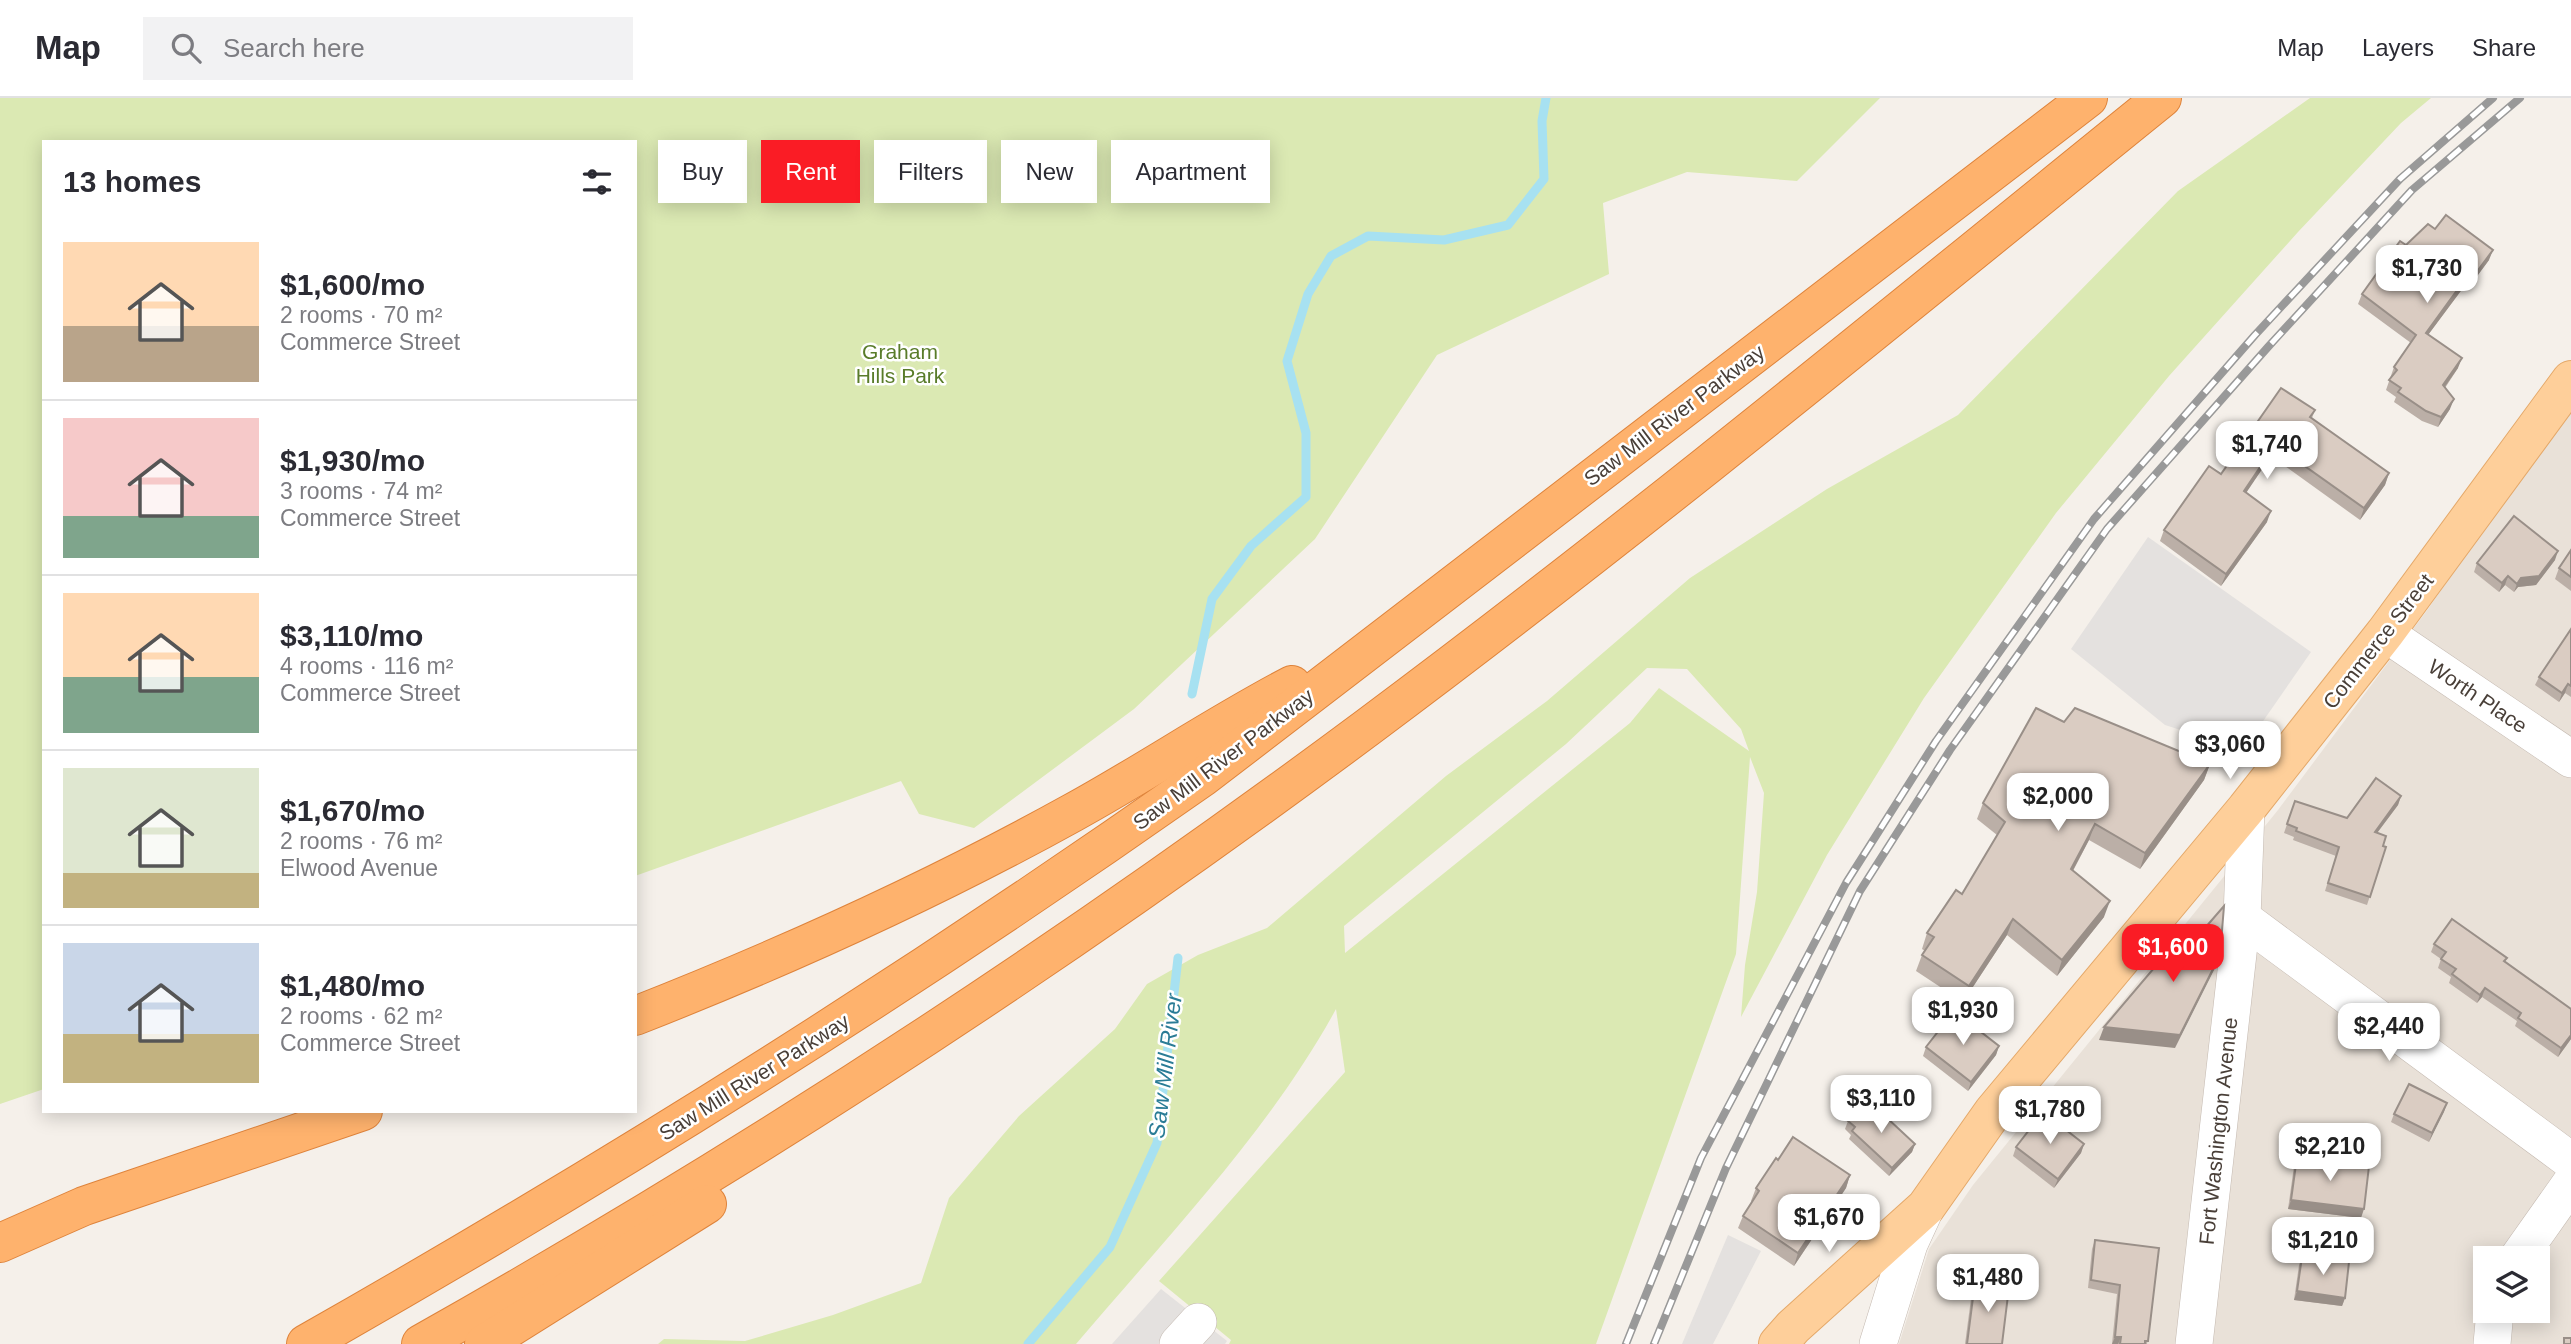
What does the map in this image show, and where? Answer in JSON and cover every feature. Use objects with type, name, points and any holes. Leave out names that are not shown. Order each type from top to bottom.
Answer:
[{"type":"highway","name":"Saw Mill River Parkway","points":[[306,1344],[615,1164],[900,983],[1203,777],[2088,98]]},
{"type":"highway","points":[[484,1344],[700,1209],[1071,937],[1281,790],[1495,631],[2162,98]]},
{"type":"highway","points":[[637,1015],[801,947],[947,879],[1106,794],[1250,707],[1383,638]]},
{"type":"highway","points":[[421,1344],[763,1140],[1071,937]]},
{"type":"highway","points":[[0,1243],[85,1206],[357,1113]]},
{"type":"main road","name":"Commerce Street","points":[[1926,1207],[1993,1112],[2246,809],[2385,634],[2571,380]]},
{"type":"main road","points":[[1778,1344],[1793,1327],[1926,1207]]},
{"type":"street","name":"Worth Place","points":[[2385,634],[2571,759]]},
{"type":"street","name":"Fort Washington Avenue","points":[[2194,1344],[2242,918],[2246,809]]},
{"type":"street","points":[[2242,918],[2571,1161]]},
{"type":"street","points":[[2526,1246],[2571,1183]]},
{"type":"street","name":"Commerce Street","points":[[1878,1344],[1888,1304],[1926,1207]]},
{"type":"street","points":[[2492,1344],[2494,1323]]},
{"type":"shaded area","points":[[2571,402],[2571,1344],[1899,1344],[1929,1249],[1973,1185],[2278,810],[2428,609]]},
{"type":"shaded area","points":[[2148,537],[2311,652],[2243,750],[2165,725],[2071,649]]},
{"type":"shaded area","points":[[1728,1235],[1761,1251],[1713,1344],[1682,1344]]},
{"type":"shaded area","points":[[1161,1289],[1227,1341],[1225,1344],[1112,1344]]},
{"type":"green space","name":"Graham Hills Park","points":[[0,98],[1880,98],[1797,181],[1687,172],[1603,203],[1609,274],[1437,355],[1315,539],[1134,709],[974,828],[919,814],[901,781],[637,875],[637,140],[42,140],[42,1090],[0,1104]]},
{"type":"green space","points":[[2310,98],[2431,98],[2401,123],[2298,232],[2169,376],[2056,513],[1924,698],[1827,855],[1741,1017],[1745,965],[1757,892],[1764,793],[1750,757],[1736,954],[1596,1344],[1229,1344],[1231,1340],[1159,1281],[1345,1072],[1336,1009],[1310,1054],[1249,1140],[1076,1344],[658,1344],[664,1339],[745,1341],[833,1315],[921,1283],[949,1198],[1019,1116],[1115,1029],[1147,984],[1198,955],[1267,928],[1446,776],[1547,701],[1690,578],[1827,489],[1958,415],[2178,191]],"holes":[[[1647,668],[1687,669],[1741,729],[1749,751],[1659,688],[1630,723],[1345,953],[1344,926],[1566,744]]]},
{"type":"building","points":[[2446,215],[2493,250],[2470,281],[2466,278],[2426,333],[2462,358],[2443,385],[2454,399],[2441,417],[2426,411],[2398,392],[2401,388],[2389,380],[2397,370],[2394,367],[2416,335],[2362,294],[2400,241],[2406,245],[2428,224],[2435,229]]},
{"type":"building","points":[[2281,388],[2315,410],[2310,417],[2389,473],[2364,508],[2275,445],[2244,491],[2271,511],[2226,574],[2164,530],[2209,466],[2221,474]]},
{"type":"building","points":[[2514,516],[2558,551],[2539,576],[2521,578],[2517,584],[2508,576],[2502,583],[2477,563]]},
{"type":"building","points":[[2571,550],[2571,577],[2559,568]]},
{"type":"building","points":[[2571,629],[2571,686],[2568,684],[2562,693],[2539,677]]},
{"type":"building","points":[[2036,708],[2064,722],[2075,708],[2210,764],[2145,853],[2095,824],[2071,869],[2110,901],[2062,960],[2013,919],[1969,986],[1922,955],[1934,937],[1927,933],[1956,890],[1962,894],[2005,822],[1983,803]]},
{"type":"building","points":[[2376,778],[2401,796],[2375,832],[2386,836],[2383,846],[2386,847],[2370,897],[2328,883],[2339,847],[2296,831],[2297,828],[2287,824],[2295,801],[2347,818]]},
{"type":"building","points":[[2224,906],[2220,955],[2180,1035],[2104,1027],[2188,928],[2198,936]]},
{"type":"building","points":[[2452,919],[2507,958],[2504,961],[2571,1009],[2571,1035],[2561,1048],[2518,1018],[2521,1013],[2485,988],[2480,995],[2452,974],[2456,969],[2441,959],[2446,952],[2434,944]]},
{"type":"building","points":[[1954,1011],[1999,1046],[1971,1082],[1926,1047]]},
{"type":"building","points":[[2409,1084],[2447,1103],[2432,1133],[2394,1114]]},
{"type":"building","points":[[1864,1104],[1868,1108],[1872,1104],[1915,1144],[1892,1168],[1852,1131],[1855,1127],[1848,1121]]},
{"type":"building","points":[[2043,1112],[2084,1144],[2058,1179],[2016,1147]]},
{"type":"building","points":[[1793,1137],[1850,1175],[1798,1253],[1743,1216],[1759,1191],[1756,1188]]},
{"type":"building","points":[[2297,1157],[2369,1166],[2364,1209],[2291,1200]]},
{"type":"building","points":[[2095,1240],[2159,1248],[2148,1341],[2145,1341],[2145,1344],[2120,1344],[2121,1337],[2115,1337],[2120,1285],[2091,1280]]},
{"type":"building","points":[[2302,1257],[2349,1262],[2345,1298],[2297,1291]]},
{"type":"building","points":[[1975,1282],[2009,1287],[2002,1344],[1967,1344]]},
{"type":"building","points":[[2564,1338],[2571,1338],[2571,1344],[2564,1344]]},
{"type":"waterway","name":"Saw Mill River","points":[[1192,694],[1212,599],[1251,546],[1306,497],[1306,433],[1287,361],[1308,294],[1331,256],[1368,236],[1444,240],[1508,225],[1544,179],[1542,121],[1546,98]]},
{"type":"waterway","name":"Saw Mill River","points":[[1028,1344],[1110,1247],[1157,1143],[1178,958]]},
{"type":"railway","points":[[1626,1344],[1701,1158],[1846,883],[1936,741],[2094,519],[2255,335],[2400,179],[2493,98]]},
{"type":"railway","points":[[1654,1344],[1726,1168],[1860,891],[1950,750],[2107,529],[2412,190],[2520,98]]}]
